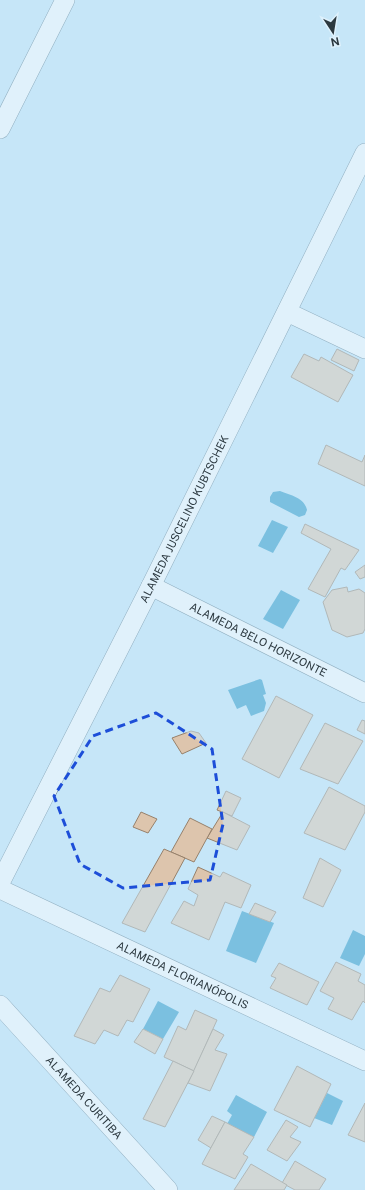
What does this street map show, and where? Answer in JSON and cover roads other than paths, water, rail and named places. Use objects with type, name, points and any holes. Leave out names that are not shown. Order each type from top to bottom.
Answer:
[{"type":"street","points":[[0,129],[65,0]]},
{"type":"street","name":"ALAMEDA JUSCELINO KUBTSCHEK","points":[[0,883],[152,586],[365,153]]},
{"type":"street","points":[[287,312],[365,349]]},
{"type":"street","name":"ALAMEDA BELO HORIZONTE","points":[[152,586],[365,693]]},
{"type":"street","name":"ALAMEDA FLORIANÓPOLIS","points":[[0,889],[365,1061]]},
{"type":"street","name":"ALAMEDA CURITIBA","points":[[0,1005],[168,1190]]},
{"type":"water","points":[[280,491],[300,500],[306,506],[307,510],[305,515],[299,517],[270,502],[270,497],[273,492]]},
{"type":"water","points":[[272,520],[288,527],[273,553],[258,546]]},
{"type":"water","points":[[281,590],[300,600],[283,629],[263,619]]},
{"type":"water","points":[[260,679],[262,680],[266,694],[263,695],[266,703],[264,711],[251,716],[246,705],[237,709],[228,690]]},
{"type":"water","points":[[242,911],[274,923],[256,963],[226,951]]},
{"type":"water","points":[[353,930],[365,936],[365,954],[359,966],[340,958]]},
{"type":"water","points":[[158,1001],[179,1012],[163,1039],[143,1029]]},
{"type":"water","points":[[327,1093],[343,1101],[332,1125],[314,1118]]},
{"type":"water","points":[[236,1095],[267,1112],[254,1137],[227,1124],[232,1115],[227,1111]]}]
